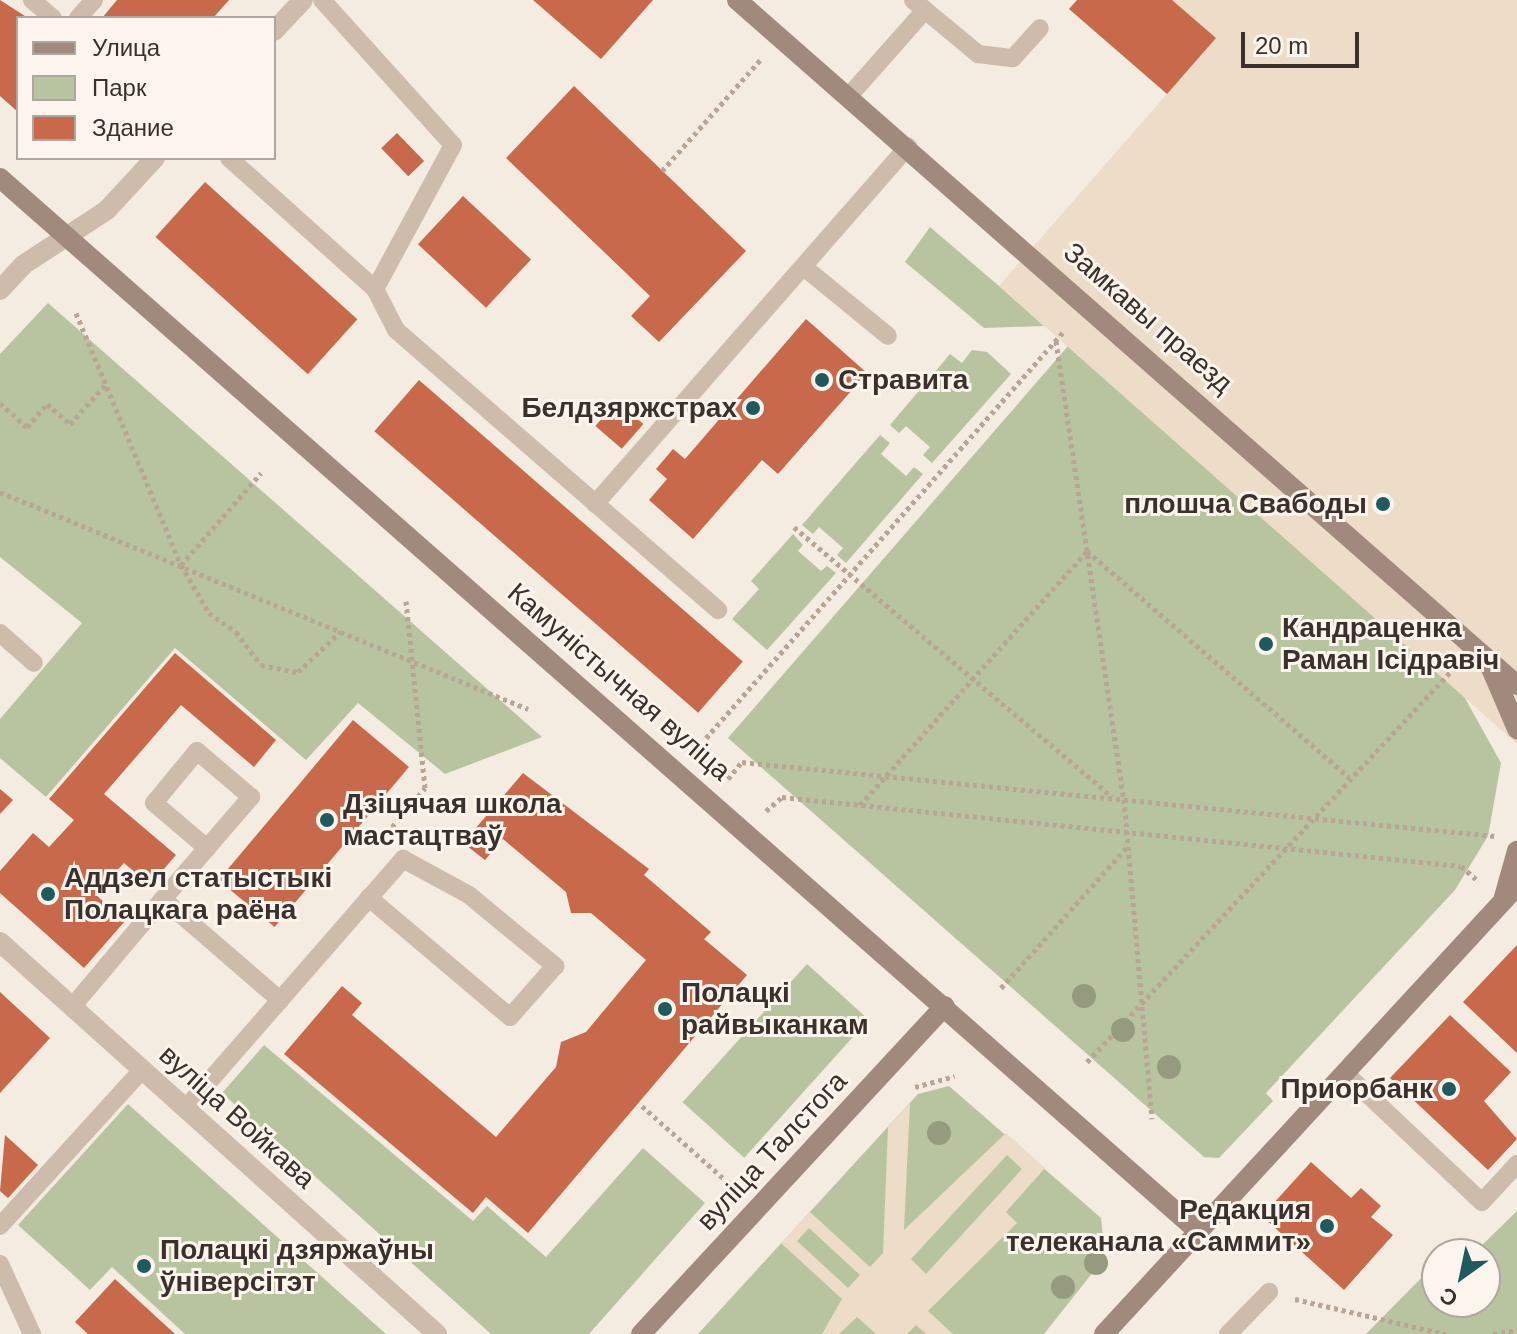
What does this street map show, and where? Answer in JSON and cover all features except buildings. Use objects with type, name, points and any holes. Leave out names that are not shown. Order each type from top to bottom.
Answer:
[{"type":"street","points":[[276,29],[303,0]]},
{"type":"street","name":"Замкавы праезд","points":[[737,0],[1517,685]]},
{"type":"street","points":[[0,290],[68,236],[107,210],[153,160]]},
{"type":"street","name":"Камуністычная вуліца","points":[[0,178],[1199,1232]]},
{"type":"street","points":[[1480,650],[1517,729]]},
{"type":"street","points":[[1502,902],[1517,851]]},
{"type":"street","points":[[1104,1334],[1517,886]]},
{"type":"street","name":"вуліца Войкава","points":[[0,942],[437,1334]]},
{"type":"street","name":"вуліца Талстога","points":[[641,1334],[945,1006]]},
{"type":"lane","points":[[32,0],[51,16]]},
{"type":"lane","points":[[80,16],[94,0]]},
{"type":"lane","points":[[322,0],[453,145],[375,289]]},
{"type":"lane","points":[[849,96],[919,5],[978,54],[1013,58],[1040,28]]},
{"type":"lane","points":[[595,504],[908,147]]},
{"type":"lane","points":[[231,160],[375,289],[396,330],[718,610]]},
{"type":"lane","points":[[805,268],[888,336]]},
{"type":"lane","points":[[0,633],[34,663]]},
{"type":"lane","points":[[72,1007],[251,797],[197,751],[154,803],[207,848]]},
{"type":"lane","points":[[185,1109],[403,859],[469,895],[555,966],[510,1017],[369,898]]},
{"type":"lane","points":[[163,899],[280,1000]]},
{"type":"lane","points":[[0,1226],[142,1070]]},
{"type":"lane","points":[[1345,1073],[1482,1202],[1517,1164]]},
{"type":"lane","points":[[0,1264],[32,1334]]},
{"type":"lane","points":[[1228,1334],[1269,1292]]},
{"type":"path","points":[[662,171],[780,37]]},
{"type":"path","points":[[76,313],[181,565],[209,613],[236,632],[261,665],[298,672],[341,631]]},
{"type":"path","points":[[706,738],[1064,331]]},
{"type":"path","points":[[1056,341],[1124,799],[1139,1003],[1152,1119]]},
{"type":"path","points":[[0,403],[27,427],[47,404],[70,424],[106,384]]},
{"type":"path","points":[[181,565],[261,473]]},
{"type":"path","points":[[0,492],[528,709]]},
{"type":"path","points":[[794,527],[1113,798]]},
{"type":"path","points":[[1087,551],[1349,777]]},
{"type":"path","points":[[860,805],[1087,551]]},
{"type":"path","points":[[377,844],[425,788],[406,601]]},
{"type":"path","points":[[1087,1062],[1349,777],[1480,650]]},
{"type":"path","points":[[739,790],[727,780],[742,762],[1495,836]]},
{"type":"path","points":[[759,805],[769,813],[782,797],[1461,866],[1474,878]]},
{"type":"path","points":[[1001,988],[1128,846]]},
{"type":"path","points":[[642,1106],[732,1186]]},
{"type":"path","points":[[1269,1292],[1446,1334]]},
{"type":"path","points":[[1493,1334],[1517,1330]]},
{"type":"green space","points":[[930,227],[1044,326],[984,328],[905,262]]},
{"type":"green space","points":[[48,303],[542,737],[445,774],[358,703],[306,760],[175,648],[46,797],[0,758],[0,719],[82,623],[0,557],[0,354]]},
{"type":"green space","points":[[1068,346],[1461,691],[1501,763],[1488,836],[1455,890],[1266,1093],[1273,1101],[1219,1158],[1204,1157],[728,738]]},
{"type":"green space","points":[[972,350],[987,352],[1011,374],[932,463],[923,455],[930,447],[906,426],[899,433],[890,425],[950,354],[962,363]]},
{"type":"green space","points":[[880,435],[890,443],[881,454],[906,476],[914,467],[923,474],[846,563],[837,555],[843,548],[819,527],[813,534],[802,525]]},
{"type":"green space","points":[[793,534],[803,545],[798,551],[821,571],[827,566],[836,573],[767,650],[732,619],[759,589],[751,581]]},
{"type":"green space","points":[[807,964],[869,1020],[744,1158],[683,1102]]},
{"type":"green space","points":[[264,1045],[473,1221],[487,1206],[546,1257],[643,1148],[705,1203],[589,1334],[491,1334],[222,1093]]},
{"type":"green space","points":[[949,1086],[1101,1218],[1105,1257],[1044,1334],[698,1334],[918,1094]]},
{"type":"green space","name":"Полацкі дзяржаўны ўніверсітэт","points":[[128,1104],[386,1334],[185,1334],[112,1267],[90,1290],[18,1225]]},
{"type":"green space","points":[[1517,1211],[1517,1334],[1366,1334],[1421,1278],[1421,1318],[1501,1318],[1501,1238],[1489,1238]]},
{"type":"shaded area","name":"плошча Свабоды","points":[[1172,0],[1517,0],[1517,744],[999,286],[1216,38]]},
{"type":"shaded area","points":[[910,1103],[904,1230],[1006,1133],[1045,1168],[1006,1212],[1017,1223],[928,1311],[953,1334],[926,1334],[916,1325],[907,1334],[876,1334],[857,1317],[839,1334],[822,1334],[842,1299],[781,1243],[810,1212],[870,1267],[883,1253],[888,1127]],"holes":[[[1007,1155],[1022,1169],[926,1274],[911,1259]],[[809,1228],[860,1275],[848,1288],[797,1241]]]},
{"type":"place","name":"Стравита","points":[[822,380]]},
{"type":"place","name":"Белдзяржстрах","points":[[753,408]]},
{"type":"place","name":"плошча Свабоды","points":[[1383,504]]},
{"type":"place","name":"Кандраценка Раман Ісідравіч","points":[[1266,644]]},
{"type":"place","name":"Дзіцячая школа мастацтваў","points":[[327,820]]},
{"type":"place","name":"Аддзел статыстыкі Полацкага раёна","points":[[48,894]]},
{"type":"place","name":"Полацкі райвыканкам","points":[[665,1009]]},
{"type":"place","name":"Приорбанк","points":[[1449,1089]]},
{"type":"place","name":"Редакция телеканала «Саммит»","points":[[1327,1226]]},
{"type":"place","name":"Полацкі дзяржаўны ўніверсітэт","points":[[144,1266]]}]
